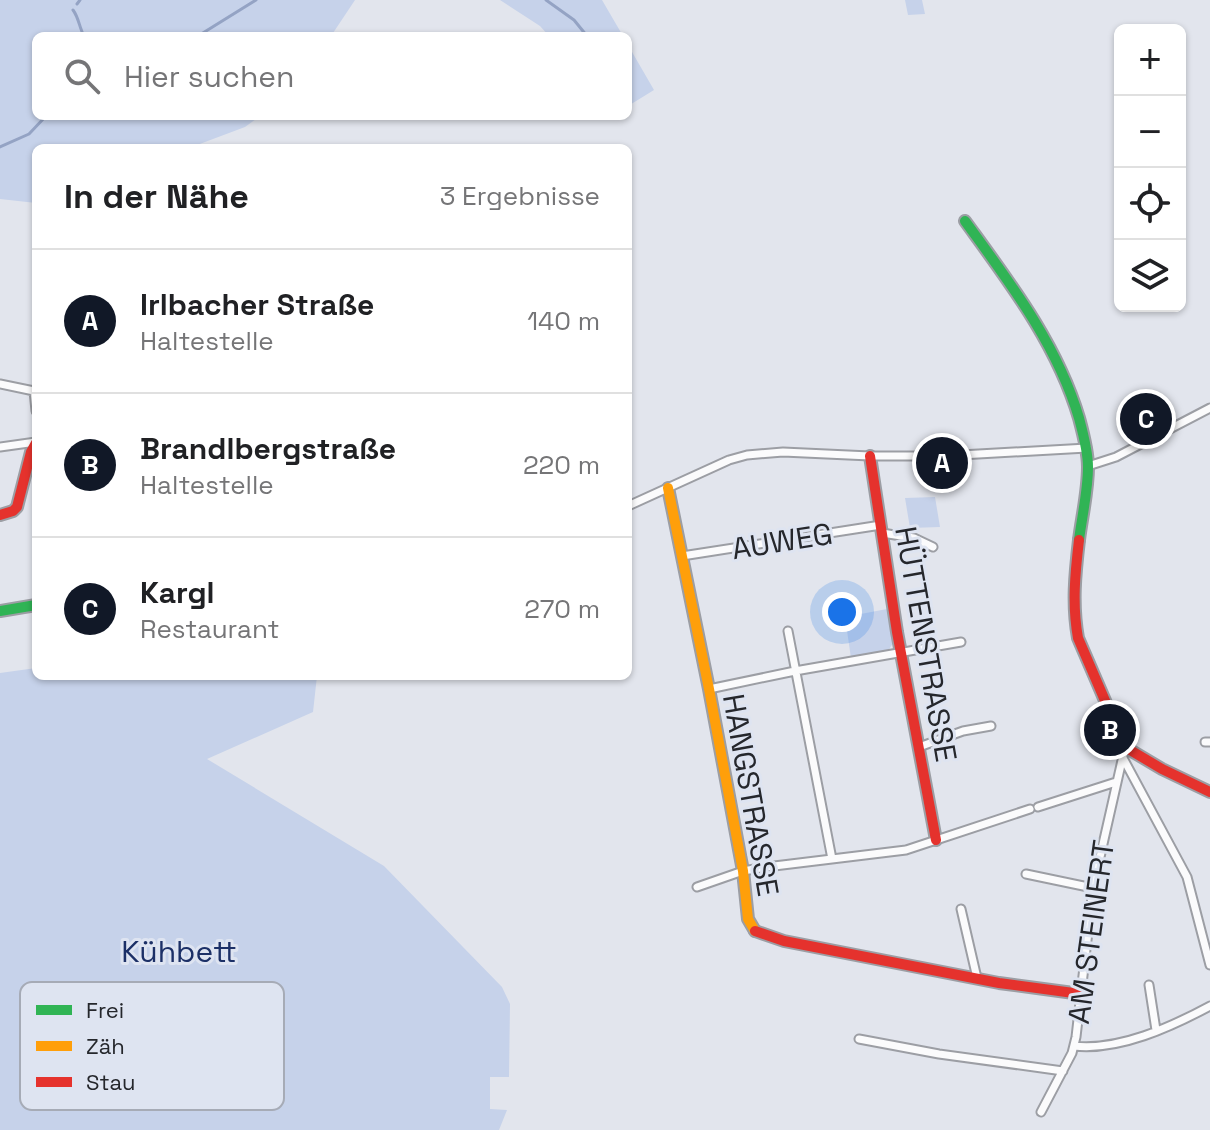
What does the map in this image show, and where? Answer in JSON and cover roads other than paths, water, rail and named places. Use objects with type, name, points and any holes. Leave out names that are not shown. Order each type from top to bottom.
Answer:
[{"type":"street","points":[[965,221],[1038,324],[1056,356],[1080,414],[1088,466],[1074,584],[1078,638],[1124,752],[1187,877],[1210,965]]},
{"type":"street","points":[[0,384],[32,391]]},
{"type":"street","points":[[1088,466],[1116,457],[1210,408]]},
{"type":"street","points":[[0,447],[32,443]]},
{"type":"street","points":[[632,504],[729,460],[747,455],[783,452],[943,456],[1087,448]]},
{"type":"street","points":[[0,515],[17,507],[32,450]]},
{"type":"street","name":"HÜTTENSTRASSE","points":[[870,456],[901,652],[936,840]]},
{"type":"street","name":"HANGSTRASSE","points":[[668,488],[743,871],[748,919],[754,931],[784,941],[977,978],[1081,994]]},
{"type":"street","points":[[882,529],[933,547]]},
{"type":"street","name":"AUWEG","points":[[682,556],[882,529]]},
{"type":"street","points":[[0,611],[32,606]]},
{"type":"street","points":[[788,631],[832,859]]},
{"type":"street","points":[[709,689],[961,642]]},
{"type":"street","points":[[919,747],[963,731],[991,726]]},
{"type":"street","points":[[1124,752],[1210,792]]},
{"type":"street","name":"AM STEINERT","points":[[1041,1112],[1074,1046],[1093,888],[1124,752]]},
{"type":"street","points":[[697,887],[743,871],[906,850],[1116,782]]},
{"type":"street","points":[[1026,874],[1093,888]]},
{"type":"street","points":[[961,909],[977,978]]},
{"type":"street","points":[[1149,985],[1156,1030]]},
{"type":"street","points":[[1074,1046],[1111,1045],[1184,1020],[1210,1006]]},
{"type":"street","points":[[859,1039],[939,1054],[1063,1071]]},
{"type":"waterway","points":[[77,4],[80,0]]},
{"type":"waterway","points":[[204,32],[256,0]]},
{"type":"waterway","points":[[546,0],[574,20],[584,32]]},
{"type":"waterway","points":[[73,10],[83,32]]},
{"type":"waterway","points":[[0,147],[29,134],[42,120]]},
{"type":"place","name":"Kargl","points":[[1146,419]]},
{"type":"place","name":"Irlbacher Straße","points":[[942,463]]},
{"type":"place","name":"Brandlbergstraße","points":[[1110,730]]},
{"type":"park label","name":"Kühbett","points":[[179,951]]}]
